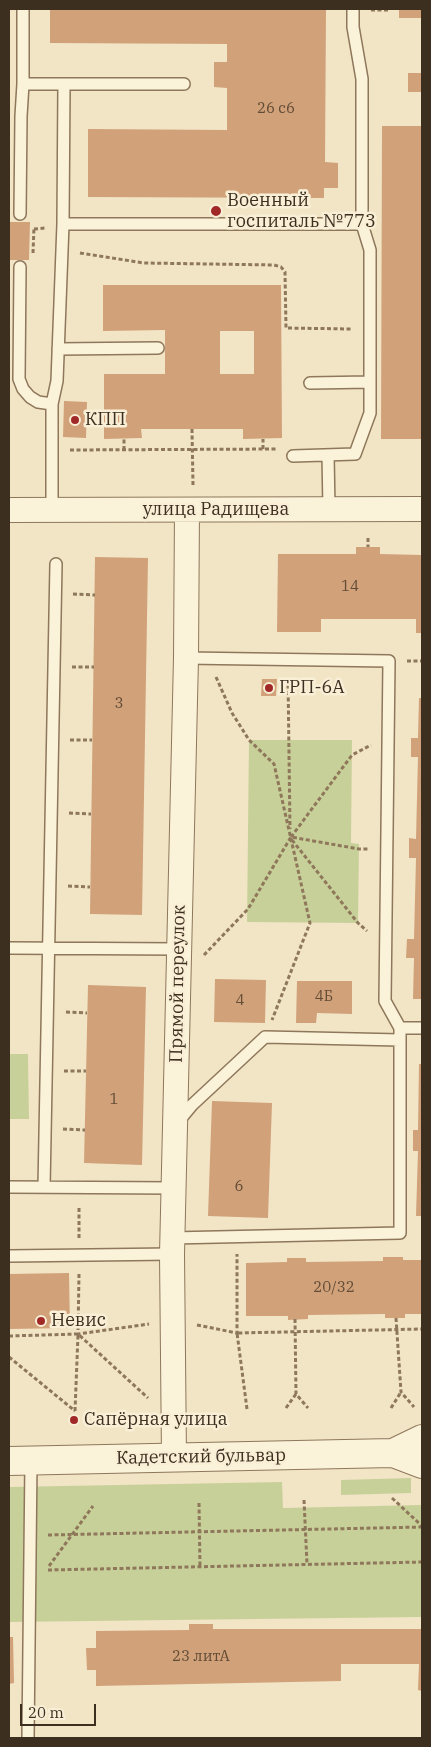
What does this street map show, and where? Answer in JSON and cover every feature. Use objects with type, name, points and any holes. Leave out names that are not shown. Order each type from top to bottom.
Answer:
[{"type":"street","name":"улица Радищева","points":[[9,510],[422,509]]},
{"type":"street","name":"Прямой переулок","points":[[174,1458],[172,1246],[186,658],[187,510]]},
{"type":"street","name":"Кадетский бульвар","points":[[392,1453],[422,1439]]},
{"type":"street","name":"Кадетский бульвар","points":[[20,1461],[392,1453],[422,1464]]},
{"type":"lane","points":[[20,214],[23,84],[22,9]]},
{"type":"lane","points":[[293,456],[355,454],[370,413],[370,250],[362,224],[362,79],[353,27],[353,9]]},
{"type":"lane","points":[[23,84],[184,84]]},
{"type":"lane","points":[[52,510],[52,404],[57,382],[63,224],[64,84]]},
{"type":"lane","points":[[9,168],[21,168]]},
{"type":"lane","points":[[63,224],[362,224]]},
{"type":"lane","points":[[20,266],[14,310],[19,379],[23,389],[30,397],[38,402],[52,404]]},
{"type":"lane","points":[[58,349],[158,348]]},
{"type":"lane","points":[[310,383],[370,382]]},
{"type":"lane","points":[[328,455],[329,509]]},
{"type":"lane","points":[[44,1187],[56,564]]},
{"type":"lane","points":[[9,1256],[400,1233],[400,1034],[385,1001],[389,661],[186,658]]},
{"type":"lane","points":[[9,948],[178,949]]},
{"type":"lane","points":[[174,1125],[265,1037],[400,1034],[422,1028]]},
{"type":"lane","points":[[9,1187],[173,1188]]},
{"type":"lane","points":[[20,1461],[30,1535],[28,1738]]},
{"type":"path","points":[[20,214],[34,214],[33,267],[20,266]]},
{"type":"path","points":[[62,250],[144,263],[274,265],[281,267],[285,272],[286,328],[370,329]]},
{"type":"path","points":[[192,429],[193,485]]},
{"type":"path","points":[[124,438],[124,450]]},
{"type":"path","points":[[263,438],[263,449]]},
{"type":"path","points":[[52,451],[283,449],[293,456]]},
{"type":"path","points":[[368,538],[368,547]]},
{"type":"path","points":[[211,659],[216,680],[232,713],[249,740],[274,764],[310,923],[265,1037]]},
{"type":"path","points":[[288,660],[290,838],[358,923],[385,946]]},
{"type":"path","points":[[177,983],[248,909],[290,838],[352,755],[388,737]]},
{"type":"path","points":[[290,838],[359,850],[387,849]]},
{"type":"path","points":[[396,1318],[401,1392],[414,1408]]},
{"type":"path","points":[[286,1408],[296,1394],[295,1319]]},
{"type":"path","points":[[247,1409],[237,1333],[422,1329]]},
{"type":"path","points":[[9,1336],[78,1334],[155,1403]]},
{"type":"path","points":[[9,1357],[75,1411],[78,1334]]},
{"type":"path","points":[[391,1408],[401,1392]]},
{"type":"path","points":[[296,1394],[308,1408]]},
{"type":"path","points":[[392,1498],[422,1526]]},
{"type":"path","points":[[304,1500],[307,1564]]},
{"type":"path","points":[[199,1503],[200,1567]]},
{"type":"path","points":[[93,1506],[45,1570],[422,1562]]},
{"type":"path","points":[[30,1535],[422,1526]]},
{"type":"green space","points":[[249,740],[352,740],[351,843],[359,844],[358,923],[247,922]]},
{"type":"green space","points":[[9,1054],[28,1054],[29,1119],[9,1119]]},
{"type":"green space","points":[[411,1478],[411,1493],[341,1495],[341,1480]]},
{"type":"green space","points":[[282,1482],[283,1508],[422,1505],[422,1617],[9,1622],[9,1487]]},
{"type":"building","points":[[50,9],[326,9],[325,162],[338,163],[338,188],[324,188],[324,198],[88,197],[88,129],[227,130],[227,88],[214,87],[214,62],[227,62],[227,44],[50,43]]},
{"type":"building","points":[[399,9],[422,9],[422,18],[399,18]]},
{"type":"building","points":[[408,73],[422,73],[422,92],[408,92]]},
{"type":"building","points":[[382,126],[422,126],[422,439],[381,439]]},
{"type":"building","points":[[9,222],[30,222],[29,260],[9,260]]},
{"type":"building","points":[[103,285],[281,285],[282,438],[243,439],[243,429],[141,429],[142,438],[104,439],[104,374],[165,374],[165,330],[103,331]],"holes":[[[220,331],[254,331],[254,374],[220,374]]]},
{"type":"building","name":"КПП","points":[[64,401],[87,402],[86,438],[63,437]]},
{"type":"building","points":[[356,547],[380,547],[380,554],[422,555],[422,633],[416,633],[416,619],[321,619],[321,632],[277,632],[278,554],[356,554]]},
{"type":"building","points":[[95,557],[148,558],[142,915],[90,914]]},
{"type":"building","name":"ГРП-6А","points":[[262,679],[277,679],[276,696],[261,696]]},
{"type":"building","points":[[419,698],[422,698],[422,999],[413,999],[414,958],[406,958],[407,939],[414,939],[416,858],[409,858],[409,838],[416,839],[418,757],[411,757],[411,738],[418,738]]},
{"type":"building","points":[[215,979],[266,980],[265,1023],[214,1022]]},
{"type":"building","points":[[297,981],[352,981],[352,1014],[317,1013],[316,1023],[296,1023]]},
{"type":"building","points":[[88,985],[146,987],[142,1165],[84,1163]]},
{"type":"building","points":[[419,1064],[422,1064],[422,1216],[416,1216],[418,1151],[413,1151],[413,1130],[418,1130]]},
{"type":"building","points":[[212,1101],[272,1103],[268,1218],[208,1216]]},
{"type":"building","points":[[383,1257],[403,1257],[403,1260],[422,1260],[422,1314],[405,1314],[405,1318],[385,1318],[385,1314],[308,1315],[308,1319],[288,1320],[288,1316],[246,1316],[246,1263],[287,1262],[287,1258],[306,1258],[306,1262],[383,1261]]},
{"type":"building","points":[[69,1273],[70,1328],[9,1329],[9,1274]]},
{"type":"building","points":[[189,1624],[213,1624],[213,1629],[422,1629],[422,1691],[418,1690],[419,1664],[341,1664],[341,1681],[96,1686],[96,1670],[87,1670],[86,1648],[96,1648],[96,1631],[189,1630]]},
{"type":"building","points":[[9,1637],[13,1637],[14,1683],[9,1684]]},
{"type":"place","name":"Военный госпиталь №773","points":[[216,211]]},
{"type":"place","name":"КПП","points":[[75,420]]},
{"type":"place","name":"ГРП-6А","points":[[269,688]]},
{"type":"place","name":"Невис","points":[[41,1321]]},
{"type":"place","name":"Сапёрная улица","points":[[74,1420]]}]
